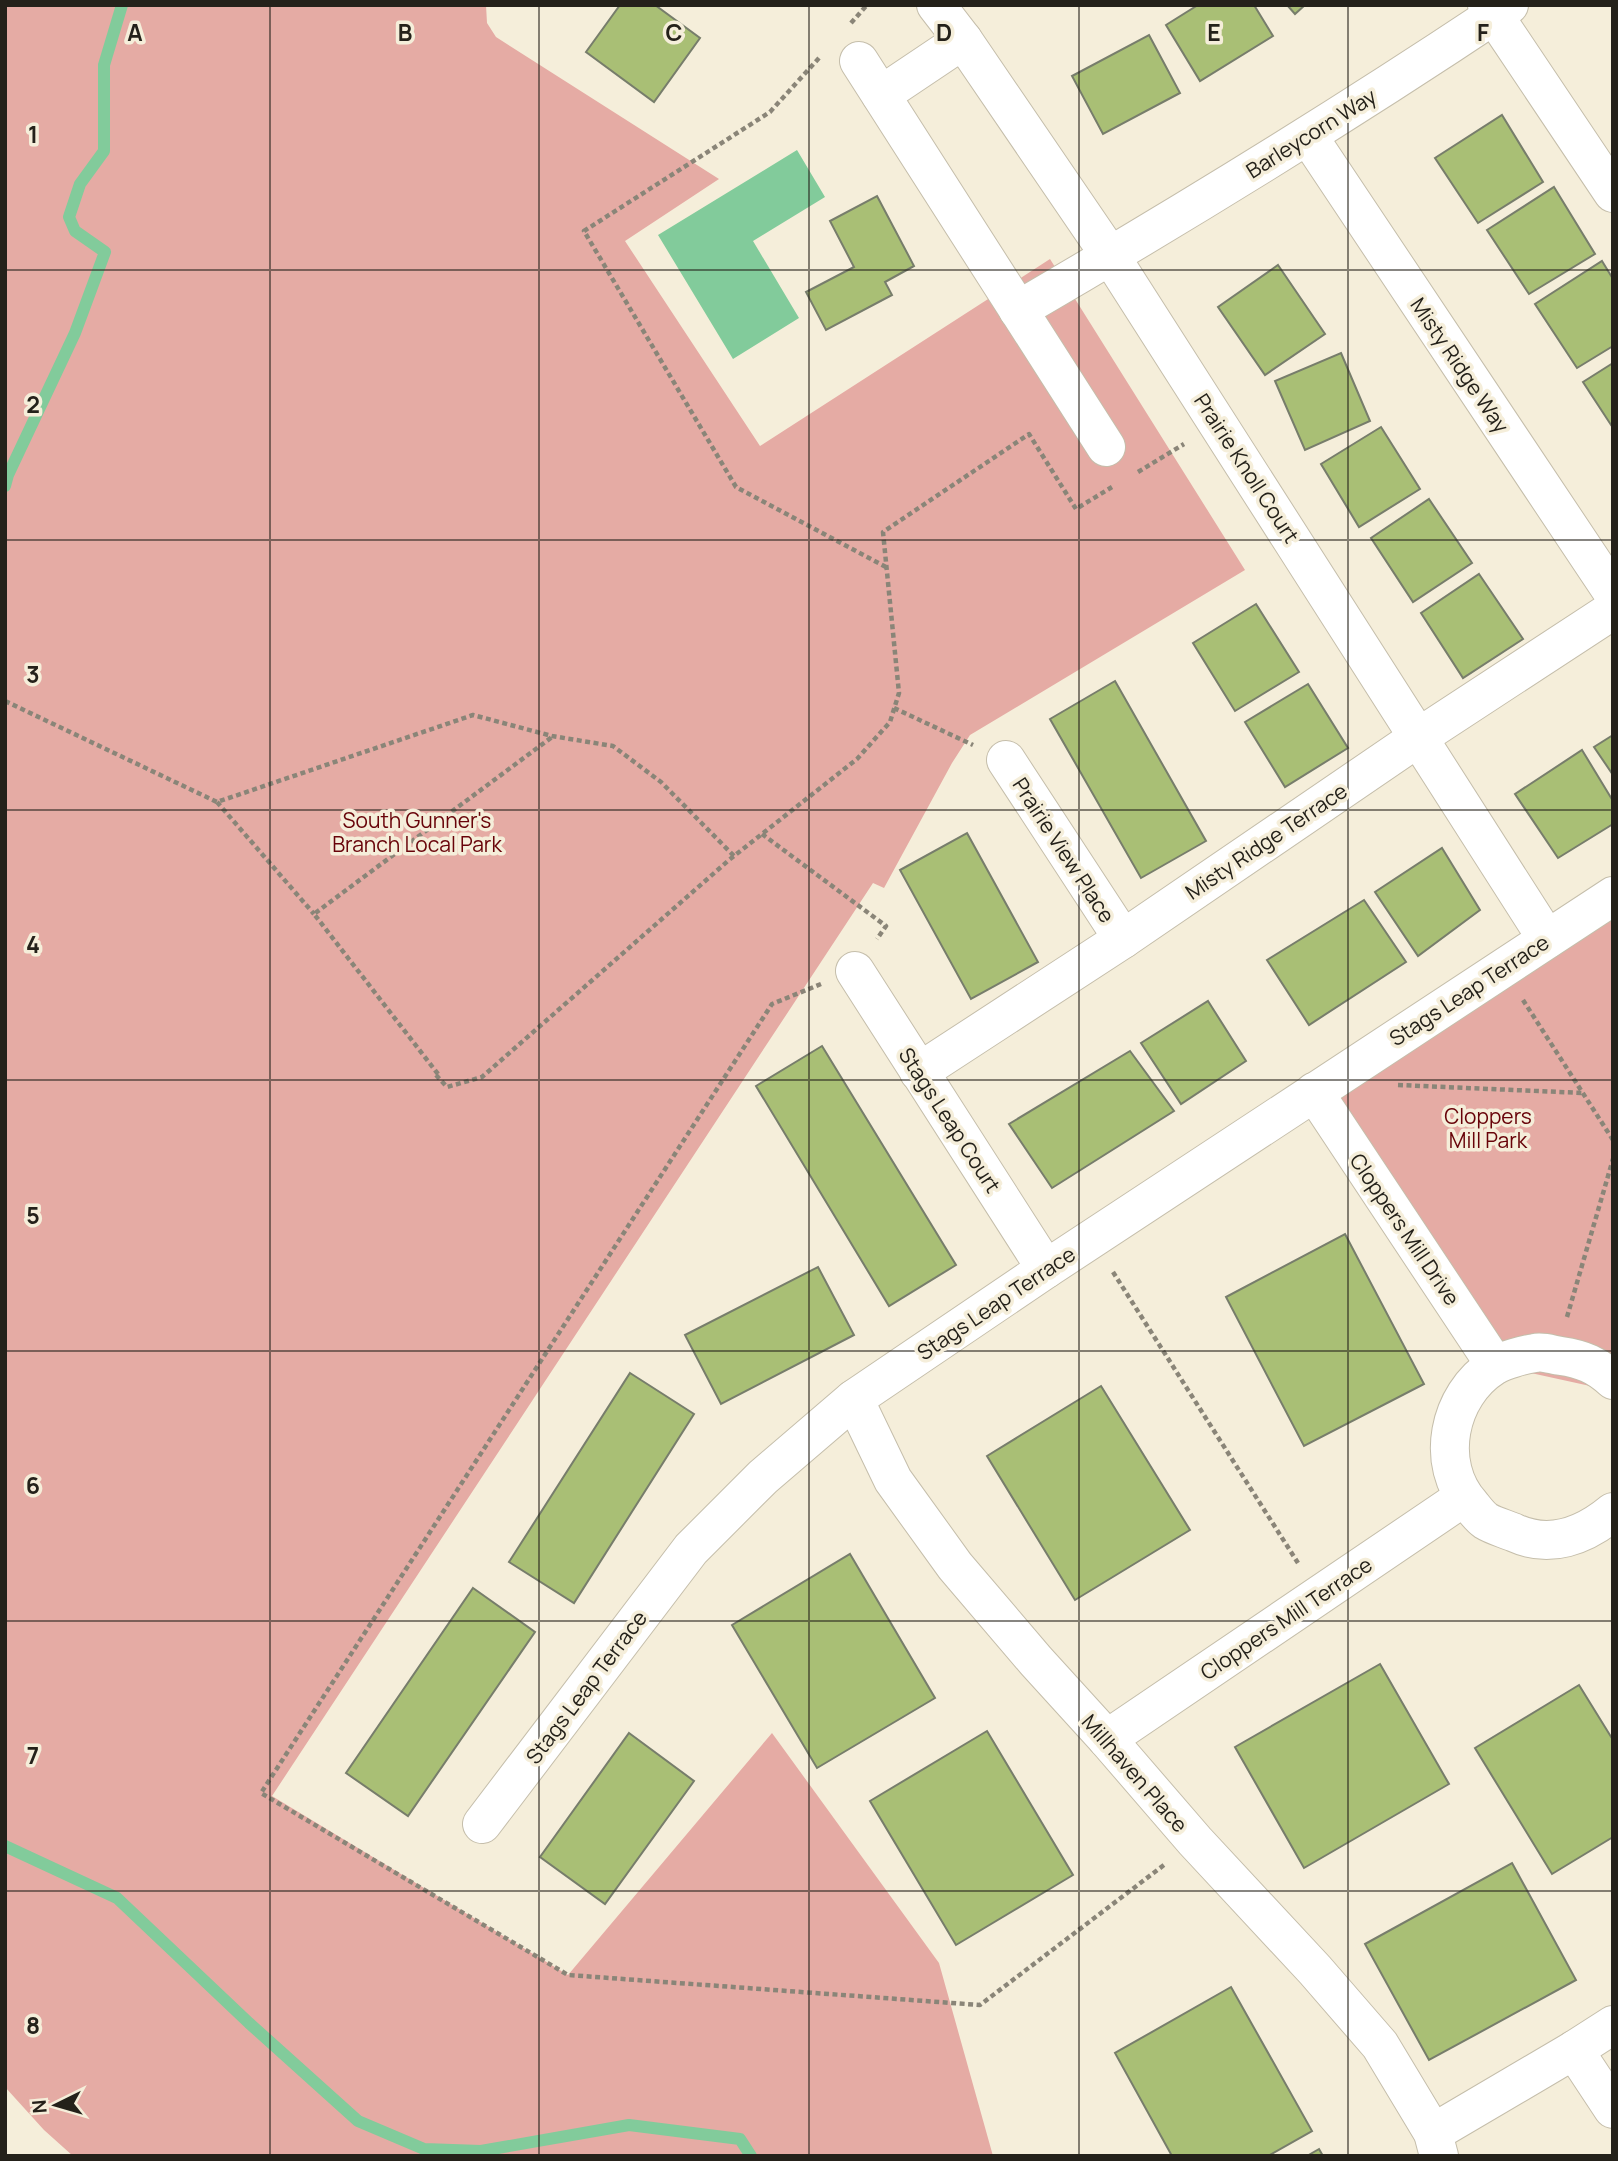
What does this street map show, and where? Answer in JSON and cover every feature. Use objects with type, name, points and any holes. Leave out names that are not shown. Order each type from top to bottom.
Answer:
[{"type":"street","name":"Prairie Knoll Court","points":[[936,5],[963,40],[1111,257],[1547,939]]},
{"type":"street","points":[[1497,9],[1613,193]]},
{"type":"street","name":"Barleycorn Way","points":[[1018,310],[1111,257],[1308,136],[1497,9]]},
{"type":"street","points":[[881,95],[963,40]]},
{"type":"street","points":[[841,58],[881,95],[1105,447]]},
{"type":"street","name":"Misty Ridge Way","points":[[1308,136],[1613,593]]},
{"type":"street","name":"Misty Ridge Terrace","points":[[919,1072],[1123,939],[1419,737],[1613,610]]},
{"type":"street","name":"Prairie View Place","points":[[1006,760],[1123,939]]},
{"type":"street","name":"Stags Leap Terrace","points":[[482,1824],[691,1549],[763,1477],[854,1399],[1046,1269],[1613,896]]},
{"type":"street","name":"Stags Leap Court","points":[[855,971],[1046,1269]]},
{"type":"street","name":"Cloppers Mill Drive","points":[[1314,1092],[1495,1366]]},
{"type":"street","points":[[1607,1529],[1550,1541],[1526,1538],[1484,1520],[1464,1497],[1453,1475],[1450,1455],[1457,1408],[1472,1385],[1495,1366],[1537,1352],[1584,1360],[1613,1380]]},
{"type":"street","name":"Millhaven Place","points":[[854,1399],[893,1480],[956,1566],[1195,1842],[1315,1970],[1380,2045],[1436,2145],[1613,2025]]},
{"type":"street","name":"Cloppers Mill Terrace","points":[[1107,1739],[1464,1497]]},
{"type":"street","points":[[1574,2050],[1613,2109]]},
{"type":"path","points":[[850,25],[867,5]]},
{"type":"path","points":[[841,58],[770,112],[584,231],[736,487],[887,568]]},
{"type":"path","points":[[447,1087],[482,1077],[734,856],[856,759],[890,722],[899,693],[883,532],[1029,434],[1076,509],[1120,482]]},
{"type":"path","points":[[1130,476],[1185,443]]},
{"type":"path","points":[[5,701],[217,802],[314,914],[447,1087]]},
{"type":"path","points":[[894,708],[1006,760]]},
{"type":"path","points":[[217,802],[473,716],[552,736],[613,746],[661,782],[734,856]]},
{"type":"path","points":[[314,914],[552,736]]},
{"type":"path","points":[[762,834],[886,926]]},
{"type":"path","points":[[1503,968],[1613,1140]]},
{"type":"path","points":[[772,1004],[855,971]]},
{"type":"path","points":[[436,1075],[447,1087]]},
{"type":"path","points":[[1396,1085],[1583,1093]]},
{"type":"path","points":[[1556,1356],[1613,1159]]},
{"type":"path","points":[[1092,1239],[1319,1596]]},
{"type":"green space","name":"South Gunner's Branch Local Park","points":[[5,5],[486,5],[487,23],[496,37],[719,179],[625,241],[760,446],[1050,259],[1245,570],[970,735],[884,888],[873,883],[272,1796],[568,1975],[772,1733],[939,1963],[993,2156],[73,2156],[44,2130],[5,2087]]},
{"type":"green space","name":"Cloppers Mill Park","points":[[1613,898],[1613,1391],[1495,1365],[1314,1092]]},
{"type":"shaded area","points":[[797,150],[825,197],[753,241],[799,318],[733,359],[658,235]]},
{"type":"building","points":[[620,5],[655,5],[700,38],[654,102],[586,52]]},
{"type":"building","points":[[1198,5],[1254,5],[1273,36],[1200,81],[1166,25]]},
{"type":"building","points":[[1287,5],[1305,5],[1295,14]]},
{"type":"building","points":[[1149,35],[1180,93],[1103,134],[1072,76]]},
{"type":"building","points":[[1502,115],[1543,182],[1478,223],[1435,158]]},
{"type":"building","points":[[1554,187],[1595,254],[1529,294],[1487,230]]},
{"type":"building","points":[[877,196],[914,266],[885,282],[892,295],[826,330],[806,292],[854,267],[830,221]]},
{"type":"building","points":[[1602,261],[1613,279],[1613,346],[1577,368],[1535,304]]},
{"type":"building","points":[[1278,265],[1325,334],[1265,375],[1218,307]]},
{"type":"building","points":[[1341,353],[1370,421],[1305,450],[1275,381]]},
{"type":"building","points":[[1613,363],[1613,428],[1583,382]]},
{"type":"building","points":[[1381,427],[1420,489],[1359,527],[1321,464]]},
{"type":"building","points":[[1429,499],[1472,563],[1413,602],[1371,538]]},
{"type":"building","points":[[1479,574],[1523,639],[1463,678],[1421,613]]},
{"type":"building","points":[[1256,604],[1299,672],[1235,711],[1193,643]]},
{"type":"building","points":[[1115,681],[1206,841],[1141,878],[1050,719]]},
{"type":"building","points":[[1308,684],[1348,748],[1285,787],[1245,722]]},
{"type":"building","points":[[1613,735],[1613,775],[1594,747]]},
{"type":"building","points":[[1582,750],[1613,801],[1613,824],[1558,858],[1515,794]]},
{"type":"building","points":[[967,833],[1038,962],[971,999],[900,870]]},
{"type":"building","points":[[1442,848],[1480,910],[1418,956],[1375,892]]},
{"type":"building","points":[[1364,900],[1406,962],[1309,1025],[1267,960]]},
{"type":"building","points":[[1208,1001],[1246,1061],[1181,1104],[1141,1043]]},
{"type":"building","points":[[822,1046],[956,1265],[889,1306],[756,1086]]},
{"type":"building","points":[[1130,1051],[1174,1111],[1052,1188],[1009,1124]]},
{"type":"building","points":[[1345,1234],[1424,1384],[1304,1446],[1226,1297]]},
{"type":"building","points":[[818,1267],[854,1335],[721,1404],[685,1335]]},
{"type":"building","points":[[630,1373],[694,1414],[574,1603],[509,1562]]},
{"type":"building","points":[[1101,1386],[1190,1530],[1075,1600],[987,1456]]},
{"type":"building","points":[[850,1554],[935,1698],[817,1768],[732,1625]]},
{"type":"building","points":[[473,1588],[535,1632],[408,1816],[346,1773]]},
{"type":"building","points":[[1380,1664],[1449,1784],[1304,1868],[1235,1747]]},
{"type":"building","points":[[1579,1685],[1613,1740],[1613,1837],[1552,1874],[1475,1748]]},
{"type":"building","points":[[987,1731],[1073,1875],[956,1945],[870,1801]]},
{"type":"building","points":[[629,1733],[694,1781],[605,1904],[540,1857]]},
{"type":"building","points":[[1512,1863],[1576,1980],[1429,2060],[1365,1944]]},
{"type":"building","points":[[1231,1987],[1312,2131],[1268,2156],[1172,2156],[1115,2053]]},
{"type":"building","points":[[1319,2149],[1323,2156],[1307,2156]]},
{"type":"waterway","points":[[5,486],[75,333],[105,252],[75,231],[69,217],[80,184],[104,151],[104,65],[122,5]]},
{"type":"waterway","points":[[5,1846],[117,1898],[358,2121],[424,2149],[481,2151],[629,2125],[740,2139],[751,2156]]}]
